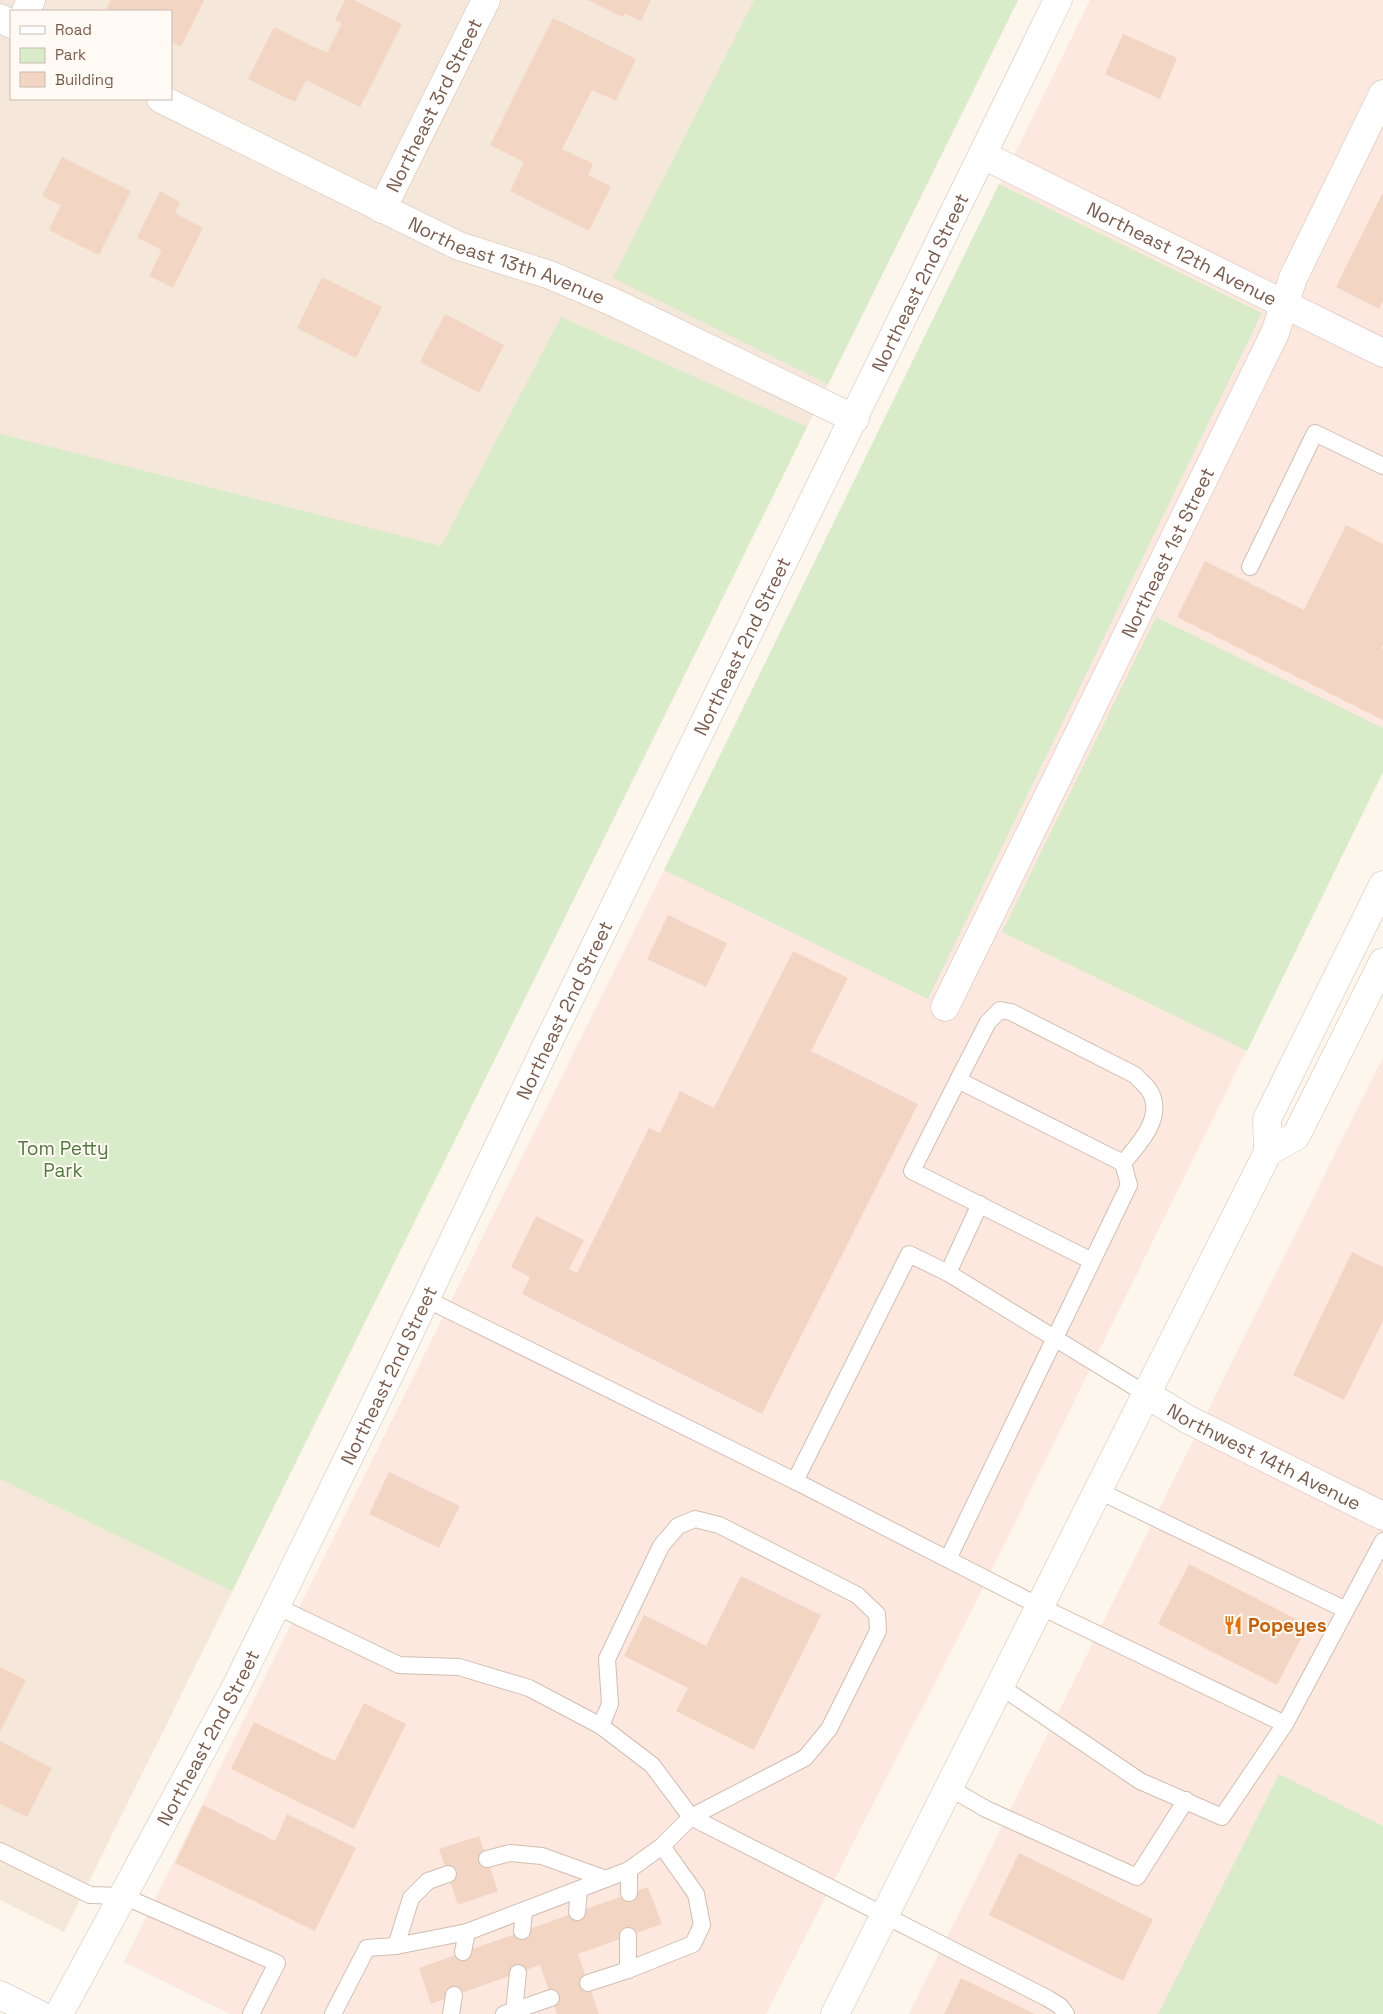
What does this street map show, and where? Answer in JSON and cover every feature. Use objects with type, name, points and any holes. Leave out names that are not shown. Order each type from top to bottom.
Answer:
[{"type":"street","name":"Northeast 3rd Street","points":[[382,209],[486,0]]},
{"type":"street","name":"Northeast 2nd Street","points":[[60,2014],[237,1685],[426,1299],[555,1028],[855,419],[1058,0]]},
{"type":"street","name":"Northeast 1st Street","points":[[945,1006],[1275,333],[1293,278],[1383,94]]},
{"type":"street","name":"Northeast 13th Avenue","points":[[163,100],[459,246],[550,275],[613,302],[855,419]]},
{"type":"street","name":"Northeast 12th Avenue","points":[[983,155],[1383,353]]},
{"type":"street","points":[[837,2011],[1268,1152],[1267,1119],[1383,885]]},
{"type":"street","points":[[1268,1152],[1296,1136],[1383,962]]},
{"type":"street","name":"Northwest 14th Avenue","points":[[1146,1394],[1187,1419],[1383,1516]]},
{"type":"street","points":[[0,1995],[38,2014]]},
{"type":"lane","points":[[1250,567],[1315,433],[1383,466]]},
{"type":"lane","points":[[1092,1261],[912,1171],[988,1022],[1000,1010],[1011,1012],[1135,1075],[1149,1090],[1154,1107],[1151,1125],[1138,1146],[1123,1163]]},
{"type":"lane","points":[[948,1559],[1129,1185],[1123,1163],[958,1080]]},
{"type":"lane","points":[[948,1273],[980,1204]]},
{"type":"lane","points":[[795,1482],[909,1254],[948,1273],[1146,1394]]},
{"type":"lane","points":[[426,1299],[795,1482],[1039,1606],[1285,1724]]},
{"type":"lane","points":[[1097,1490],[1346,1610]]},
{"type":"lane","points":[[337,2013],[367,1948],[396,1946],[467,1932],[524,1912],[629,1870],[662,1846],[691,1817],[805,1758],[829,1729],[878,1631],[877,1614],[857,1595],[719,1525],[694,1518],[678,1526],[661,1546],[607,1659],[610,1704],[601,1726]]},
{"type":"lane","points":[[1000,1686],[1140,1781],[1222,1816],[1285,1724],[1383,1541]]},
{"type":"lane","points":[[276,1606],[399,1665],[459,1667],[529,1688],[601,1726],[652,1765],[691,1817],[885,1915],[1063,2010]]},
{"type":"lane","points":[[948,1787],[986,1809],[1137,1877],[1186,1800]]},
{"type":"lane","points":[[588,1983],[628,1970],[693,1944],[702,1925],[696,1894],[662,1846]]},
{"type":"lane","points":[[0,1851],[90,1895],[123,1896],[277,1963],[251,2014]]},
{"type":"lane","points":[[487,1859],[510,1853],[542,1856],[606,1879]]},
{"type":"lane","points":[[629,1870],[629,1893]]},
{"type":"lane","points":[[396,1946],[412,1898],[428,1881],[448,1874]]},
{"type":"lane","points":[[577,1912],[579,1890]]},
{"type":"lane","points":[[522,1931],[524,1912]]},
{"type":"lane","points":[[463,1952],[467,1932]]},
{"type":"lane","points":[[628,1936],[628,1970]]},
{"type":"lane","points":[[509,2012],[518,1973]]},
{"type":"lane","points":[[451,2014],[454,1995]]},
{"type":"lane","points":[[509,2012],[551,1998]]},
{"type":"shaded area","points":[[0,0],[1018,0],[64,1932],[0,1900]]},
{"type":"shaded area","points":[[1090,0],[1383,0],[1383,772],[970,1614],[766,2014],[230,2014],[124,1962],[664,870]]},
{"type":"shaded area","points":[[1383,1057],[1383,2014],[909,2014]]},
{"type":"green space","points":[[754,0],[1018,0],[828,384],[613,278]]},
{"type":"green space","points":[[999,184],[1262,313],[928,999],[664,870]]},
{"type":"green space","name":"Tom Petty Park","points":[[561,317],[807,427],[232,1591],[0,1479],[0,434],[441,546]]},
{"type":"green space","points":[[1156,617],[1383,728],[1383,772],[1247,1051],[1002,932]]},
{"type":"green space","points":[[1279,1774],[1383,1826],[1383,2014],[1158,2014]]},
{"type":"building","points":[[111,0],[204,0],[181,47],[172,42],[172,10],[106,9]]},
{"type":"building","points":[[345,0],[354,0],[402,24],[360,107],[306,80],[295,102],[248,79],[274,27],[327,53],[342,23],[335,20]]},
{"type":"building","points":[[587,0],[651,0],[641,21],[625,13],[623,17]]},
{"type":"building","points":[[553,18],[636,59],[616,101],[592,90],[562,149],[593,164],[588,175],[611,186],[589,231],[510,191],[524,162],[490,145]]},
{"type":"building","points":[[1123,34],[1177,58],[1160,99],[1105,74]]},
{"type":"building","points":[[62,157],[131,191],[99,255],[49,230],[61,205],[42,196]]},
{"type":"building","points":[[160,191],[180,202],[175,213],[203,228],[173,288],[149,276],[162,250],[137,238]]},
{"type":"building","points":[[1383,192],[1383,301],[1379,309],[1336,287]]},
{"type":"building","points":[[322,277],[382,307],[356,358],[297,328]]},
{"type":"building","points":[[445,314],[504,345],[479,393],[420,362]]},
{"type":"building","points":[[1346,525],[1383,544],[1383,645],[1381,648],[1383,649],[1383,720],[1177,617],[1205,561],[1304,610]]},
{"type":"building","points":[[668,915],[727,943],[706,987],[647,959]]},
{"type":"building","points":[[793,951],[848,978],[811,1051],[918,1104],[762,1414],[522,1294],[530,1277],[511,1267],[536,1216],[584,1240],[569,1269],[577,1273],[649,1128],[660,1133],[680,1091],[714,1108]]},
{"type":"building","points":[[1352,1252],[1383,1267],[1383,1321],[1344,1400],[1293,1375]]},
{"type":"building","points":[[389,1472],[460,1506],[439,1548],[369,1514]]},
{"type":"building","name":"Popeyes","points":[[1189,1564],[1308,1625],[1277,1685],[1158,1624]]},
{"type":"building","points":[[741,1576],[821,1615],[754,1750],[676,1711],[688,1688],[624,1656],[644,1615],[706,1646]]},
{"type":"building","points":[[0,1667],[26,1680],[0,1732]]},
{"type":"building","points":[[364,1703],[406,1724],[354,1829],[231,1769],[254,1722],[335,1761]]},
{"type":"building","points":[[0,1741],[52,1768],[27,1817],[0,1804]]},
{"type":"building","points":[[203,1805],[275,1841],[287,1814],[356,1848],[315,1931],[175,1863]]},
{"type":"building","points":[[479,1836],[498,1891],[458,1905],[439,1849]]},
{"type":"building","points":[[1019,1853],[1153,1919],[1123,1981],[989,1915]]},
{"type":"building","points":[[648,1887],[662,1924],[578,1954],[599,2014],[557,2014],[540,1965],[431,2004],[419,1968]]},
{"type":"building","points":[[961,1978],[1035,2014],[944,2014]]},
{"type":"place","name":"Popeyes","points":[[1233,1625]]}]
